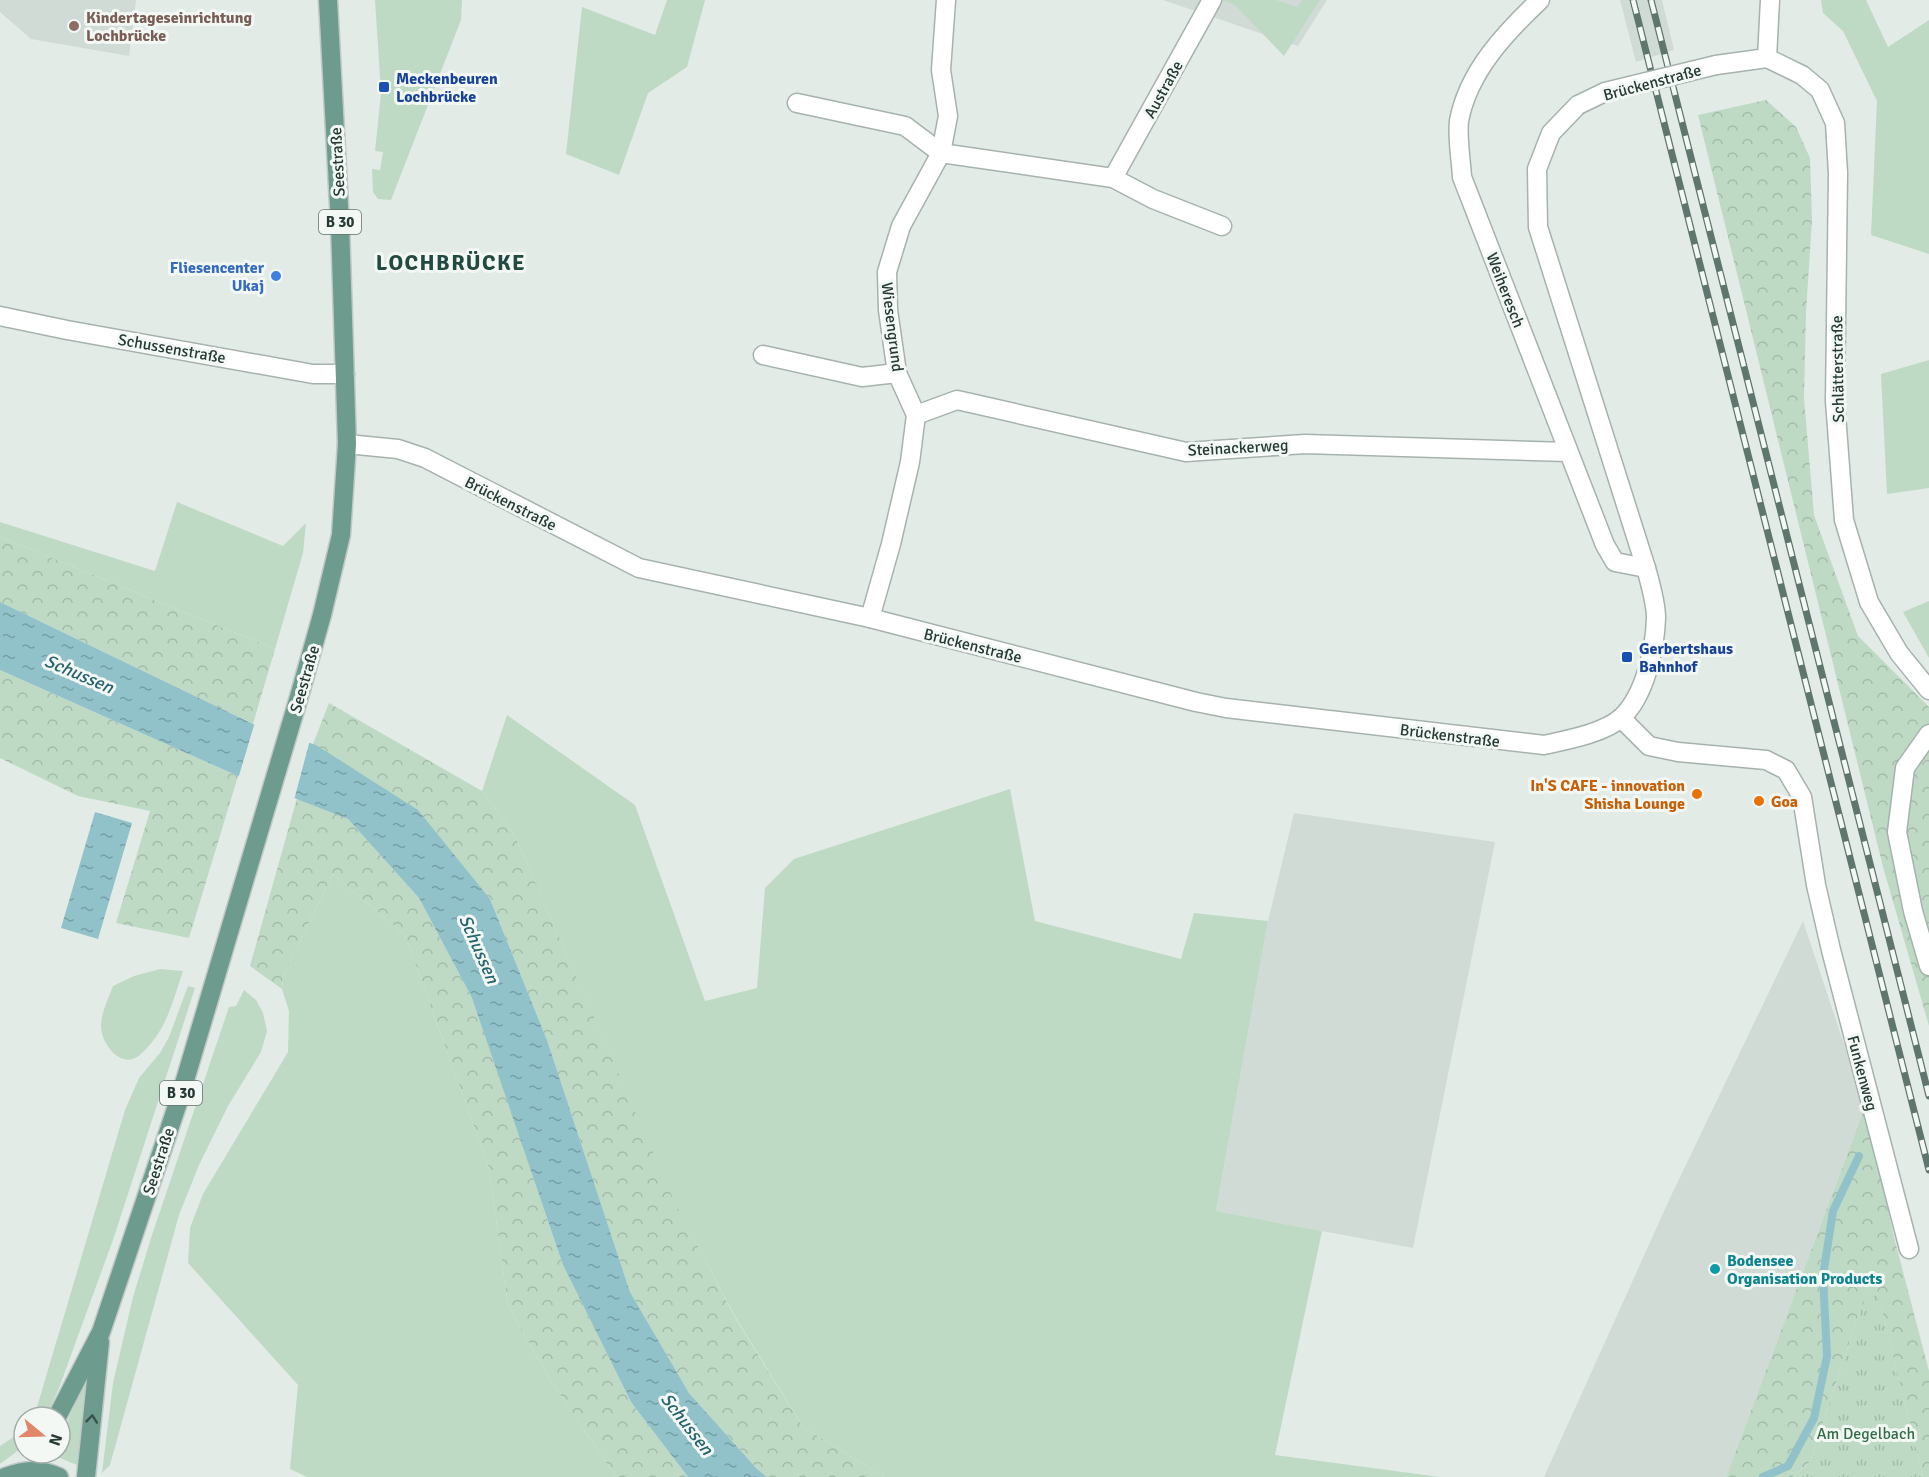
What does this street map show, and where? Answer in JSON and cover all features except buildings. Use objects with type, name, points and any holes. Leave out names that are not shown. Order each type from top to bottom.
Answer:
[{"type":"main road","name":"Seestraße","points":[[63,1405],[101,1332],[180,1097],[299,697],[341,535],[347,444],[340,224],[328,0]]},
{"type":"main road","name":"Seestraße","points":[[86,1477],[101,1332]]},
{"type":"main road","points":[[28,1471],[32,1465]]},
{"type":"main road","points":[[5,1477],[39,1470],[59,1477]]},
{"type":"street","name":"Wiesengrund","points":[[916,415],[897,373],[888,310],[886,272],[901,226],[941,153],[948,116],[941,70],[946,0]]},
{"type":"street","name":"Austraße","points":[[1113,178],[1212,0]]},
{"type":"street","name":"Weiheresch","points":[[1540,0],[1495,48],[1471,82],[1459,123],[1462,177],[1605,545],[1615,562],[1646,568]]},
{"type":"street","points":[[1767,58],[1770,0]]},
{"type":"street","name":"Brückenstraße","points":[[347,444],[398,449],[425,458],[639,568],[870,618],[1196,702],[1261,713],[1544,745],[1587,736],[1621,718],[1637,697],[1649,666],[1656,617],[1646,568],[1538,227],[1537,170],[1551,133],[1578,105],[1605,92],[1716,65],[1767,58]]},
{"type":"street","name":"Schlätterstraße","points":[[1767,58],[1802,75],[1820,90],[1835,123],[1838,173],[1835,401],[1844,520],[1869,602],[1899,653],[1929,690]]},
{"type":"street","points":[[797,103],[905,126],[941,153],[1113,178],[1153,199],[1222,226]]},
{"type":"street","name":"Schussenstraße","points":[[0,316],[313,374],[345,374]]},
{"type":"street","points":[[763,355],[862,377],[897,373]]},
{"type":"street","name":"Steinackerweg","points":[[916,415],[957,400],[1186,452],[1305,444],[1568,452]]},
{"type":"street","points":[[870,618],[891,544],[910,462],[916,415]]},
{"type":"street","name":"Funkenweg","points":[[1621,718],[1649,746],[1678,752],[1766,760],[1786,770],[1802,796],[1819,897],[1831,950],[1910,1249]]},
{"type":"street","points":[[1929,734],[1905,768],[1897,832],[1913,911],[1929,966]]},
{"type":"shaded area","name":"Kindertageseinrichtung Lochbrücke","points":[[0,0],[136,0],[129,56],[31,39],[0,12]]},
{"type":"shaded area","points":[[1163,0],[1327,0],[1298,46]]},
{"type":"shaded area","points":[[1620,0],[1662,0],[1674,50],[1636,62]]},
{"type":"shaded area","points":[[1294,813],[1495,842],[1413,1248],[1216,1211],[1268,921]]},
{"type":"shaded area","name":"Bodensee Organisation Products","points":[[1803,921],[1865,1107],[1726,1477],[1544,1477],[1670,1198]]},
{"type":"green space","points":[[375,0],[462,0],[461,20],[391,200],[378,199],[373,192],[372,169],[380,170],[383,152],[375,151],[381,93]]},
{"type":"green space","points":[[667,0],[705,0],[687,67],[648,93],[619,175],[566,154],[582,7],[655,35]]},
{"type":"green space","points":[[1222,0],[1276,0],[1297,7],[1302,0],[1320,0],[1284,56],[1235,5]]},
{"type":"green space","points":[[1821,0],[1866,0],[1888,47],[1929,20],[1929,254],[1871,235],[1877,101],[1843,31],[1823,13]]},
{"type":"green space","points":[[1766,100],[1796,127],[1810,158],[1812,220],[1806,313],[1804,398],[1814,515],[1858,636],[1929,707],[1929,1026],[1883,867],[1698,115]]},
{"type":"green space","points":[[1929,360],[1929,488],[1887,494],[1881,374]]},
{"type":"green space","points":[[177,502],[283,546],[306,523],[303,553],[275,649],[0,537],[0,522],[155,571]]},
{"type":"green space","points":[[0,537],[275,649],[253,724],[0,602]]},
{"type":"green space","points":[[1929,601],[1929,658],[1903,612]]},
{"type":"green space","points":[[0,670],[238,776],[189,938],[116,923],[150,811],[78,796],[0,758]]},
{"type":"green space","points":[[329,703],[482,791],[515,836],[675,1203],[737,1321],[803,1427],[884,1477],[767,1477],[757,1469],[689,1393],[630,1292],[547,1040],[490,899],[313,744]]},
{"type":"green space","points":[[507,715],[635,805],[705,1001],[757,988],[765,888],[794,859],[1010,789],[1035,921],[1181,959],[1194,913],[1268,921],[1216,1211],[1322,1231],[1275,1455],[1440,1477],[884,1477],[803,1427],[737,1320],[675,1204],[515,836],[482,791]]},
{"type":"green space","points":[[297,798],[348,819],[419,898],[473,1000],[563,1265],[631,1402],[688,1477],[616,1477],[551,1381],[508,1306],[489,1168],[405,935],[333,874],[283,976],[282,989],[250,966]]},
{"type":"green space","points":[[333,874],[405,935],[489,1168],[508,1306],[551,1381],[616,1477],[307,1477],[290,1469],[298,1385],[188,1263],[190,1228],[203,1194],[288,1052],[289,1011],[282,989],[283,976]]},
{"type":"green space","points":[[160,969],[183,971],[168,1016],[150,1045],[141,1054],[127,1060],[121,1058],[105,1042],[101,1027],[103,1011],[113,986],[134,976]]},
{"type":"green space","points":[[188,986],[195,988],[113,1240],[59,1388],[51,1405],[38,1405],[125,1110],[139,1078],[160,1053],[169,1037]]},
{"type":"green space","points":[[244,990],[256,1000],[263,1013],[267,1031],[261,1052],[228,1106],[199,1165],[179,1215],[110,1465],[102,1473],[113,1383],[133,1297],[229,1007],[236,1006]]},
{"type":"green space","points":[[1865,1107],[1895,1241],[1929,1371],[1929,1477],[1923,1477],[1874,1280],[1858,1317],[1810,1462],[1792,1477],[1726,1477]]},
{"type":"green space","name":"Am Degelbach","points":[[1874,1279],[1923,1477],[1792,1477],[1810,1462],[1858,1317]]},
{"type":"green space","points":[[86,1378],[89,1380],[77,1465],[72,1463],[72,1411]]},
{"type":"green space","points":[[12,1438],[12,1455],[0,1464],[0,1446]]},
{"type":"water","name":"Schussen","points":[[0,602],[253,724],[316,745],[418,810],[490,899],[547,1040],[630,1292],[689,1393],[757,1469],[767,1477],[688,1477],[631,1402],[563,1265],[472,998],[419,898],[348,819],[238,776],[0,670]]},
{"type":"water","points":[[95,812],[132,823],[98,939],[61,928]]},
{"type":"pier","points":[[255,722],[310,740],[294,800],[238,779]]},
{"type":"waterway","points":[[1763,1477],[1788,1466],[1814,1418],[1827,1356],[1823,1276],[1833,1211],[1859,1156]]},
{"type":"railway","points":[[1633,0],[1929,1170]]},
{"type":"railway","points":[[1651,0],[1929,1096]]},
{"type":"place","name":"Kindertageseinrichtung Lochbrücke","points":[[74,26]]},
{"type":"place","name":"Meckenbeuren Lochbrücke","points":[[384,87]]},
{"type":"place","name":"Fliesencenter Ukaj","points":[[276,276]]},
{"type":"place","name":"Gerbertshaus Bahnhof","points":[[1627,657]]},
{"type":"place","name":"In'S CAFE - innovation Shisha Lounge","points":[[1697,794]]},
{"type":"place","name":"Goa","points":[[1759,801]]},
{"type":"place","name":"Bodensee Organisation Products","points":[[1715,1269]]},
{"type":"district","name":"LOCHBRÜCKE","points":[[451,262]]}]
